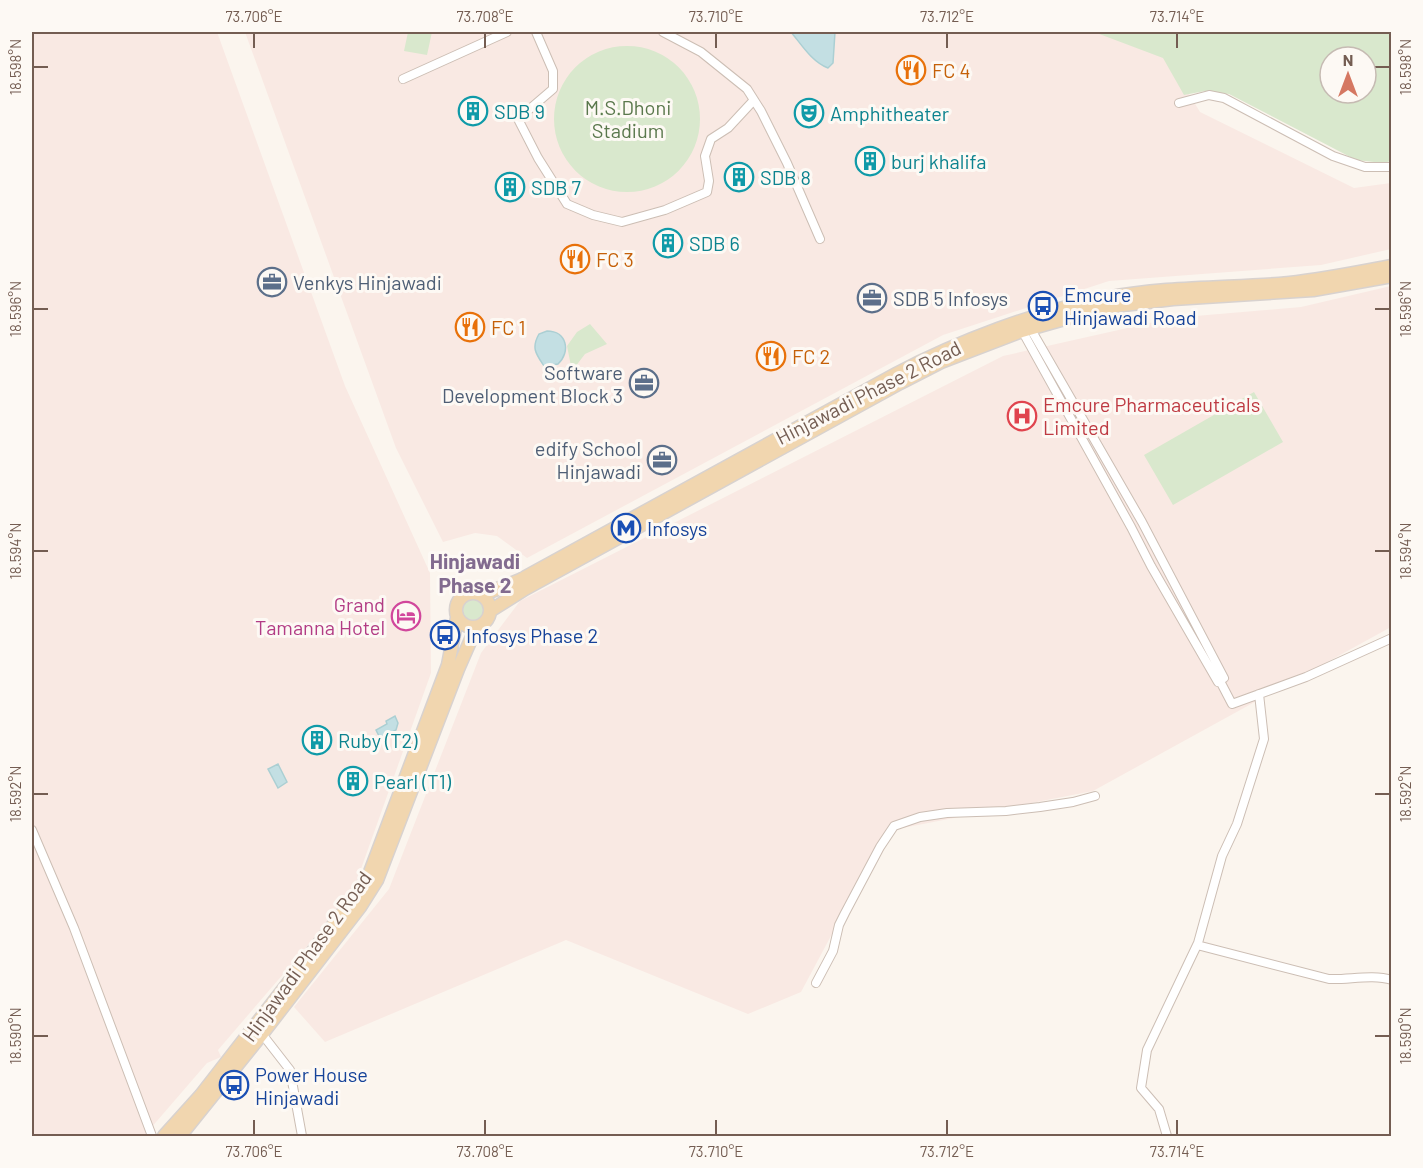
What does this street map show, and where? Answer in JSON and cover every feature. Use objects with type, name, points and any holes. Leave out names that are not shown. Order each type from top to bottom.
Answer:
[{"type":"main road","name":"Hinjawadi Phase 2 Road","points":[[482,595],[520,580],[918,362],[958,345],[1024,326],[1105,298],[1172,289],[1291,283],[1392,266]]},
{"type":"main road","name":"Hinjawadi Phase 2 Road","points":[[490,611],[525,589],[900,382],[1024,326],[1133,304],[1173,299],[1302,291],[1392,276]]},
{"type":"main road","points":[[469,593],[482,595],[488,602],[490,611],[487,619],[481,626],[467,626],[457,618],[455,609],[461,597],[469,593]]},
{"type":"main road","name":"Hinjawadi Phase 2 Road","points":[[180,1137],[262,1034],[361,896],[448,665],[457,618]]},
{"type":"main road","name":"Hinjawadi Phase 2 Road","points":[[164,1137],[201,1095],[361,896],[377,880],[458,669],[472,637],[481,626]]},
{"type":"street","points":[[403,78],[507,32]]},
{"type":"street","points":[[536,32],[553,72],[553,89],[518,119],[538,158],[567,204],[593,214],[621,222],[665,210],[707,192],[710,181],[705,156],[711,139],[728,128],[754,100]]},
{"type":"street","points":[[663,32],[701,52],[747,89],[787,163],[820,239]]},
{"type":"street","points":[[1179,103],[1209,95],[1224,98],[1333,156],[1365,166],[1392,168]]},
{"type":"street","points":[[1024,326],[1142,522],[1224,678],[1220,681]]},
{"type":"street","points":[[1024,326],[1151,566],[1232,704],[1306,677],[1391,641]]},
{"type":"street","points":[[1151,566],[1161,560]]},
{"type":"street","points":[[1167,1137],[1159,1109],[1141,1088],[1147,1050],[1197,945],[1222,856],[1237,824],[1264,739],[1259,694]]},
{"type":"street","points":[[816,983],[833,951],[839,925],[880,847],[894,826],[920,817],[1040,807],[1095,796]]},
{"type":"street","points":[[32,830],[70,920],[152,1137]]},
{"type":"street","points":[[1197,945],[1329,979],[1375,977],[1392,980]]},
{"type":"street","points":[[262,1034],[290,1070],[296,1092],[302,1137]]},
{"type":"shaded area","points":[[32,32],[217,32],[345,386],[430,573],[431,673],[352,894],[218,1050],[221,1057],[207,1063],[144,1136],[32,1136]]},
{"type":"shaded area","points":[[245,32],[1106,32],[1165,54],[1200,112],[1354,188],[1391,183],[1391,249],[1321,265],[1109,281],[943,335],[527,558],[497,536],[475,533],[443,542],[396,448]]},
{"type":"shaded area","points":[[1391,286],[1391,627],[1093,791],[887,831],[801,992],[748,1014],[566,940],[325,1042],[294,1007],[389,889],[481,653],[520,601],[1003,356],[1172,318],[1301,307]]},
{"type":"green space","points":[[408,32],[432,32],[427,55],[404,51]]},
{"type":"green space","points":[[1094,32],[1391,32],[1391,161],[1383,163],[1356,160],[1229,94],[1205,91],[1184,95],[1163,58]]},
{"type":"green space","name":"M.S.Dhoni Stadium","points":[[627,46],[655,51],[679,67],[695,91],[700,119],[695,147],[679,171],[655,187],[627,192],[599,187],[575,171],[559,147],[554,119],[559,91],[575,67],[599,51]]},
{"type":"green space","points":[[590,324],[607,344],[585,354],[572,371],[567,346],[577,332]]},
{"type":"green space","points":[[1254,392],[1283,442],[1173,505],[1144,455]]},
{"type":"green space","points":[[473,600],[480,603],[483,610],[480,617],[473,620],[466,617],[463,610],[466,603]]},
{"type":"water","points":[[791,32],[835,32],[833,63],[828,68],[817,62]]},
{"type":"water","points":[[547,331],[559,334],[566,348],[558,364],[544,366],[537,354],[535,343],[539,334]]},
{"type":"water","points":[[395,716],[398,723],[396,730],[380,738],[376,730]]},
{"type":"water","points":[[278,764],[287,782],[278,788],[268,769]]},
{"type":"place","name":"FC 4","points":[[911,70]]},
{"type":"place","name":"SDB 9","points":[[473,111]]},
{"type":"place","name":"Amphitheater","points":[[809,113]]},
{"type":"place","name":"burj khalifa","points":[[870,161]]},
{"type":"place","name":"SDB 8","points":[[739,177]]},
{"type":"place","name":"SDB 7","points":[[510,187]]},
{"type":"place","name":"SDB 6","points":[[668,243]]},
{"type":"place","name":"FC 3","points":[[575,259]]},
{"type":"place","name":"Venkys Hinjawadi","points":[[272,282]]},
{"type":"place","name":"SDB 5 Infosys","points":[[872,298]]},
{"type":"place","name":"Emcure Hinjawadi Road","points":[[1043,306]]},
{"type":"place","name":"FC 1","points":[[470,327]]},
{"type":"place","name":"FC 2","points":[[771,356]]},
{"type":"place","name":"Software Development Block 3","points":[[644,383]]},
{"type":"place","name":"Emcure Pharmaceuticals Limited","points":[[1022,416]]},
{"type":"place","name":"edify School Hinjawadi","points":[[662,460]]},
{"type":"place","name":"Infosys","points":[[626,528]]},
{"type":"place","name":"Grand Tamanna Hotel","points":[[406,616]]},
{"type":"place","name":"Infosys Phase 2","points":[[445,635]]},
{"type":"place","name":"Ruby (T2)","points":[[317,740]]},
{"type":"place","name":"Pearl (T1)","points":[[353,781]]},
{"type":"place","name":"Power House Hinjawadi","points":[[234,1085]]},
{"type":"district","name":"Hinjawadi Phase 2","points":[[475,572]]}]
